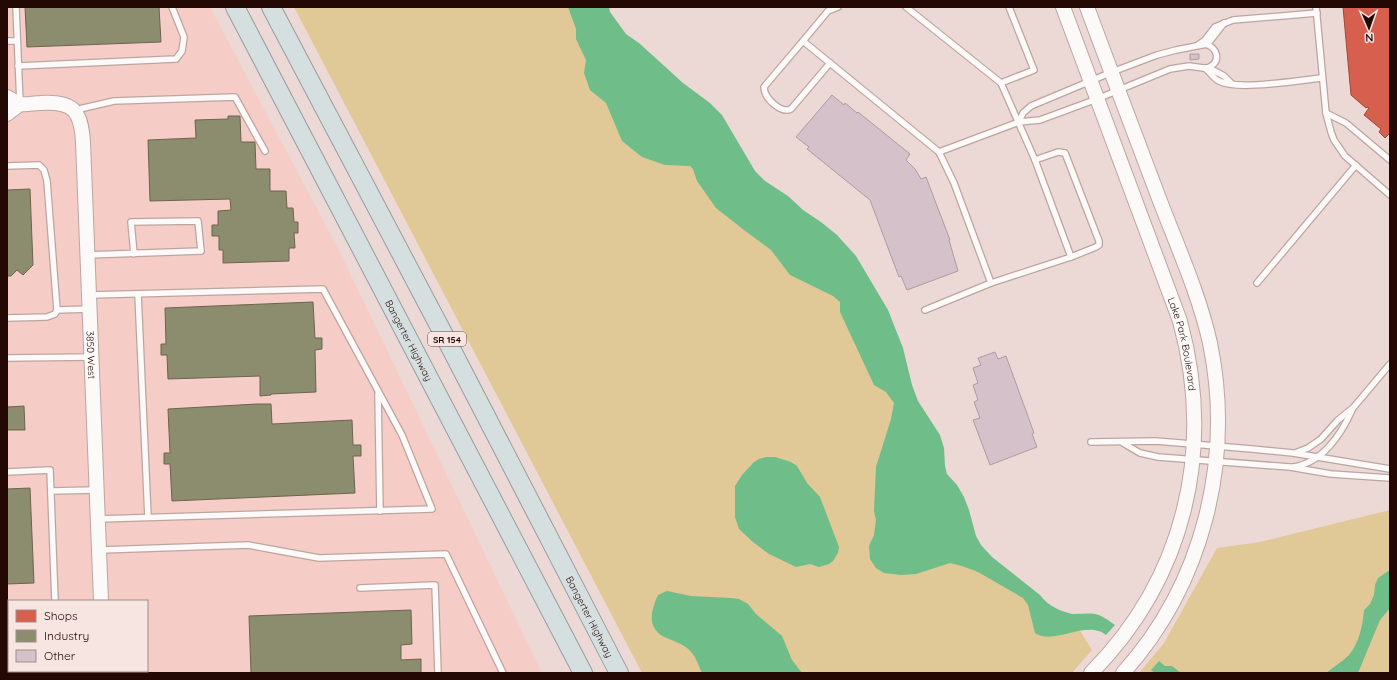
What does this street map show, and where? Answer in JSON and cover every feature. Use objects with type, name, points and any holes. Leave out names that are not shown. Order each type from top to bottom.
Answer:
[{"type":"highway","name":"Bangerter Highway","points":[[235,7],[583,673]]},
{"type":"highway","name":"Bangerter Highway","points":[[271,7],[442,330],[619,673]]},
{"type":"street","name":"Lake Park Boulevard","points":[[1062,7],[1180,322],[1191,368],[1194,409],[1193,459],[1187,498],[1180,523],[1164,567],[1150,596],[1136,618],[1111,652],[1091,673]]},
{"type":"street","points":[[1087,7],[1182,258],[1204,321],[1210,342],[1217,389],[1218,446],[1212,494],[1199,544],[1186,576],[1155,632],[1123,673]]},
{"type":"street","points":[[7,97],[20,104],[55,102],[65,105],[73,110]]},
{"type":"street","points":[[7,114],[20,104]]},
{"type":"street","name":"3850 West","points":[[73,110],[79,118],[82,129],[101,600]]},
{"type":"lane","points":[[16,7],[20,104]]},
{"type":"lane","points":[[18,66],[176,58],[182,51],[184,37],[172,7]]},
{"type":"lane","points":[[830,63],[791,109],[781,109],[767,96],[764,90],[764,88],[828,11],[838,7]]},
{"type":"lane","points":[[906,7],[1001,83],[1035,160],[1070,257]]},
{"type":"lane","points":[[1001,83],[1034,70],[1009,7]]},
{"type":"lane","points":[[1196,46],[1205,40],[1215,27],[1224,23],[1241,19],[1317,10],[1326,113],[1334,140],[1345,156],[1390,195]]},
{"type":"lane","points":[[1019,122],[1023,113],[1031,106],[1090,81],[1167,52],[1204,44],[1210,41],[1224,23]]},
{"type":"lane","points":[[7,41],[18,41]]},
{"type":"lane","points":[[804,41],[939,152],[954,183],[991,283]]},
{"type":"lane","points":[[939,152],[1019,122],[1040,120],[1097,99],[1170,69],[1189,66],[1205,68],[1211,67],[1216,61],[1217,53],[1212,47],[1204,44]]},
{"type":"lane","points":[[1205,68],[1219,81],[1245,86],[1322,78]]},
{"type":"lane","points":[[73,110],[114,101],[235,97],[265,150]]},
{"type":"lane","points":[[1326,113],[1346,123],[1390,160]]},
{"type":"lane","points":[[925,310],[991,283],[1070,257],[1099,245],[1099,241],[1065,153],[1058,152],[1035,160]]},
{"type":"lane","points":[[7,166],[39,165],[44,170],[47,181],[57,310]]},
{"type":"lane","points":[[1257,282],[1356,165]]},
{"type":"lane","points":[[87,255],[134,254],[201,251],[198,221],[131,222],[134,254]]},
{"type":"lane","points":[[7,318],[47,317],[55,314],[57,310],[89,302],[138,294],[323,289],[402,435],[432,509],[98,519]]},
{"type":"lane","points":[[138,294],[148,517]]},
{"type":"lane","points":[[7,358],[91,357]]},
{"type":"lane","points":[[1293,453],[1308,448],[1314,444],[1352,408],[1390,364]]},
{"type":"lane","points":[[378,392],[380,511]]},
{"type":"lane","points":[[1290,467],[1306,463],[1317,457],[1337,437],[1348,419],[1352,408]]},
{"type":"lane","points":[[1091,442],[1123,443],[1156,441],[1218,446],[1293,453],[1390,469]]},
{"type":"lane","points":[[1123,443],[1149,455],[1290,467],[1331,474],[1390,478]]},
{"type":"lane","points":[[7,472],[50,470],[55,600]]},
{"type":"lane","points":[[51,492],[96,490]]},
{"type":"lane","points":[[99,550],[248,545],[319,558],[446,554],[503,673]]},
{"type":"lane","points":[[360,588],[435,585],[438,673]]},
{"type":"shaded area","points":[[7,7],[210,7],[340,252],[542,673],[7,673]]},
{"type":"shaded area","points":[[294,7],[598,7],[849,282],[975,559],[1079,629],[1092,650],[1072,673],[642,673]]},
{"type":"shaded area","points":[[568,7],[609,7],[610,12],[626,34],[639,43],[683,83],[710,103],[722,115],[755,171],[765,181],[788,196],[803,210],[837,235],[856,256],[888,310],[903,348],[912,385],[918,401],[940,435],[944,448],[947,474],[957,485],[964,497],[976,536],[981,545],[992,557],[1055,608],[1073,614],[1095,614],[1103,617],[1115,625],[1106,635],[1098,631],[1089,630],[1051,637],[1042,636],[1035,633],[1028,605],[1023,598],[978,572],[962,566],[950,563],[916,574],[901,575],[884,573],[876,568],[870,559],[869,546],[874,535],[876,520],[874,511],[876,467],[891,419],[894,403],[886,392],[874,385],[840,312],[840,302],[833,296],[790,275],[771,250],[716,208],[697,181],[693,169],[690,166],[665,165],[642,157],[622,141],[606,103],[590,90],[584,73],[586,60],[576,39],[576,29]]},
{"type":"shaded area","points":[[766,457],[775,457],[791,462],[797,466],[807,483],[820,497],[839,547],[838,553],[829,564],[819,567],[810,564],[796,567],[769,554],[739,529],[735,517],[735,486],[742,475],[753,463]]},
{"type":"shaded area","points":[[1390,510],[1390,673],[1139,673],[1164,643],[1217,548],[1260,542]]},
{"type":"shaded area","points":[[1390,570],[1390,608],[1380,620],[1358,673],[1326,673],[1349,655],[1360,634],[1364,610],[1370,604],[1374,595],[1375,585],[1378,578]]},
{"type":"shaded area","points":[[667,591],[691,596],[739,599],[748,604],[756,614],[782,636],[792,660],[802,673],[702,673],[695,658],[687,648],[682,644],[662,635],[656,631],[653,626],[652,614],[655,602],[658,595]]},
{"type":"shaded area","points":[[1159,661],[1165,666],[1172,666],[1181,673],[1155,673],[1151,670]]},
{"type":"building: Shops","points":[[1343,7],[1390,7],[1390,133],[1385,138],[1379,132],[1381,129],[1364,115],[1369,108],[1366,108],[1351,95]]},
{"type":"building: Industry","points":[[25,7],[159,7],[161,42],[27,47]]},
{"type":"building: Industry","points":[[228,116],[240,116],[241,142],[255,142],[256,169],[270,169],[270,191],[286,191],[287,208],[293,208],[294,222],[298,222],[298,233],[294,233],[295,248],[289,248],[289,261],[223,263],[223,250],[219,250],[219,236],[212,236],[212,225],[218,225],[218,211],[231,210],[230,199],[150,201],[148,140],[196,138],[195,120],[228,119]]},
{"type":"building: Industry","points":[[30,189],[33,265],[23,275],[17,270],[11,276],[7,276],[7,190]]},
{"type":"building: Industry","points":[[313,302],[315,338],[322,338],[322,349],[315,350],[316,392],[271,394],[260,396],[260,376],[168,379],[167,355],[161,355],[161,344],[166,344],[165,308]]},
{"type":"building: Industry","points":[[271,404],[272,424],[352,420],[353,445],[361,445],[361,456],[353,456],[355,493],[172,501],[170,464],[164,464],[164,453],[170,453],[168,409]]},
{"type":"building: Industry","points":[[24,406],[25,430],[7,430],[7,407]]},
{"type":"building: Industry","points":[[30,488],[34,583],[7,584],[7,489]]},
{"type":"building: Industry","points":[[411,610],[412,644],[401,645],[401,660],[421,659],[421,673],[251,673],[249,616]]},
{"type":"building: Other","points":[[1190,54],[1199,54],[1199,59],[1190,60]]},
{"type":"building: Other","points":[[832,95],[844,105],[845,103],[857,113],[858,112],[910,154],[906,160],[915,169],[921,179],[926,177],[950,240],[958,271],[907,290],[901,276],[899,277],[870,200],[807,149],[809,147],[796,137]]},
{"type":"building: Other","points":[[995,352],[998,359],[1006,356],[1034,433],[1032,434],[1037,447],[990,465],[973,420],[980,418],[974,402],[978,400],[973,385],[978,383],[973,368],[981,365],[978,358]]}]
